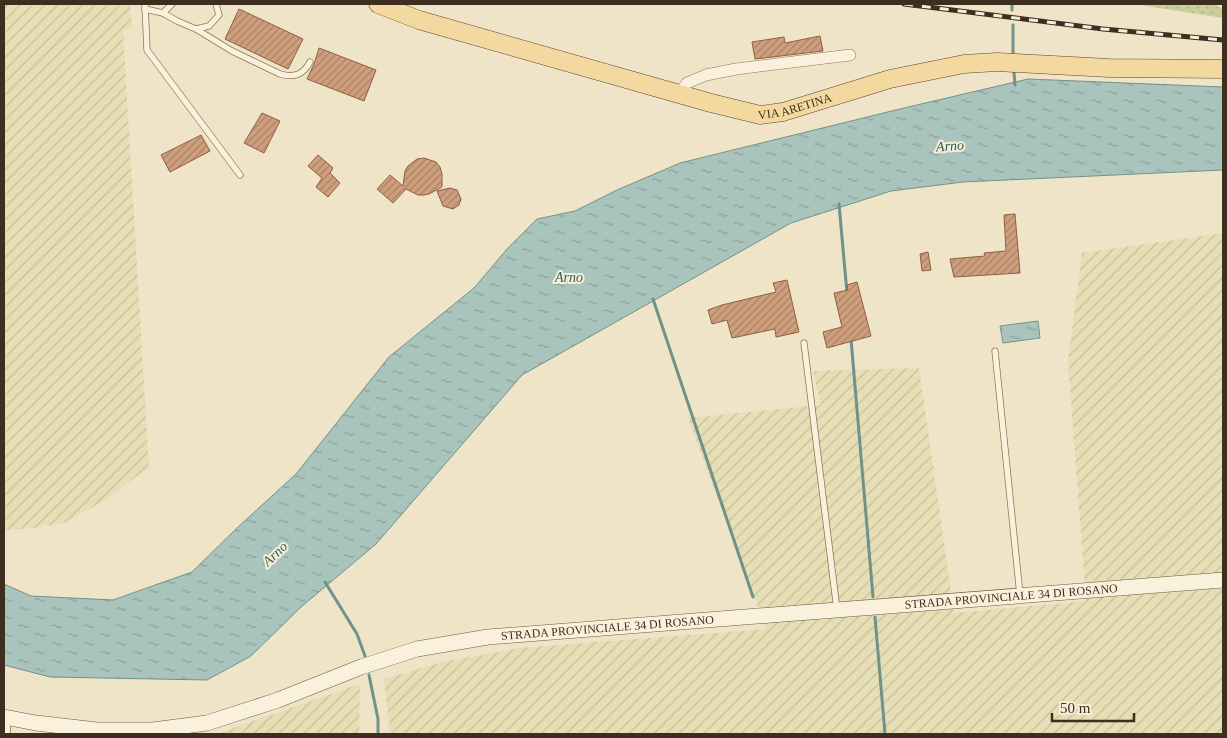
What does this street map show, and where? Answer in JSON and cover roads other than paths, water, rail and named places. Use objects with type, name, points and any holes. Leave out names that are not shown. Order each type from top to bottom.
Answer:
[{"type":"main road","name":"VIA ARETINA","points":[[378,4],[419,20],[738,111],[760,115],[782,112],[890,79],[964,64],[997,62],[1109,68],[1223,69]]},
{"type":"main road","name":"STRADA PROVINCIALE 34 DI ROSANO","points":[[6,718],[97,730],[152,730],[207,723],[278,700],[361,667],[417,650],[488,637],[1223,580]]},
{"type":"street","points":[[678,94],[687,83],[706,76],[736,69],[850,55]]},
{"type":"lane","points":[[163,13],[172,4]]},
{"type":"lane","points":[[196,29],[209,26],[219,15],[216,4]]},
{"type":"lane","points":[[240,175],[147,50],[145,7],[163,13],[196,29],[232,51],[280,74],[288,76],[305,71],[310,62]]},
{"type":"lane","points":[[804,343],[837,610]]},
{"type":"lane","points":[[995,350],[1020,595]]},
{"type":"lane","points":[[6,718],[7,734]]},
{"type":"water","name":"Arno","points":[[1028,79],[1223,87],[1223,170],[963,182],[891,191],[791,223],[522,375],[376,544],[301,607],[251,656],[207,680],[50,677],[4,665],[4,584],[31,596],[113,600],[192,572],[296,474],[389,357],[474,288],[508,248],[537,219],[575,211],[617,190],[680,163]]},
{"type":"water","points":[[1038,321],[1040,338],[1003,343],[1000,326]]},
{"type":"waterway","points":[[1012,4],[1012,10]]},
{"type":"waterway","points":[[1013,25],[1013,53]]},
{"type":"waterway","points":[[1014,73],[1015,85]]},
{"type":"waterway","points":[[839,204],[847,293]]},
{"type":"waterway","points":[[653,299],[753,597]]},
{"type":"waterway","points":[[851,339],[873,597]]},
{"type":"waterway","points":[[325,582],[357,634],[365,656]]},
{"type":"waterway","points":[[875,617],[885,734]]},
{"type":"waterway","points":[[369,675],[378,719],[378,734]]},
{"type":"railway","points":[[904,4],[1103,29],[1223,40]]}]
